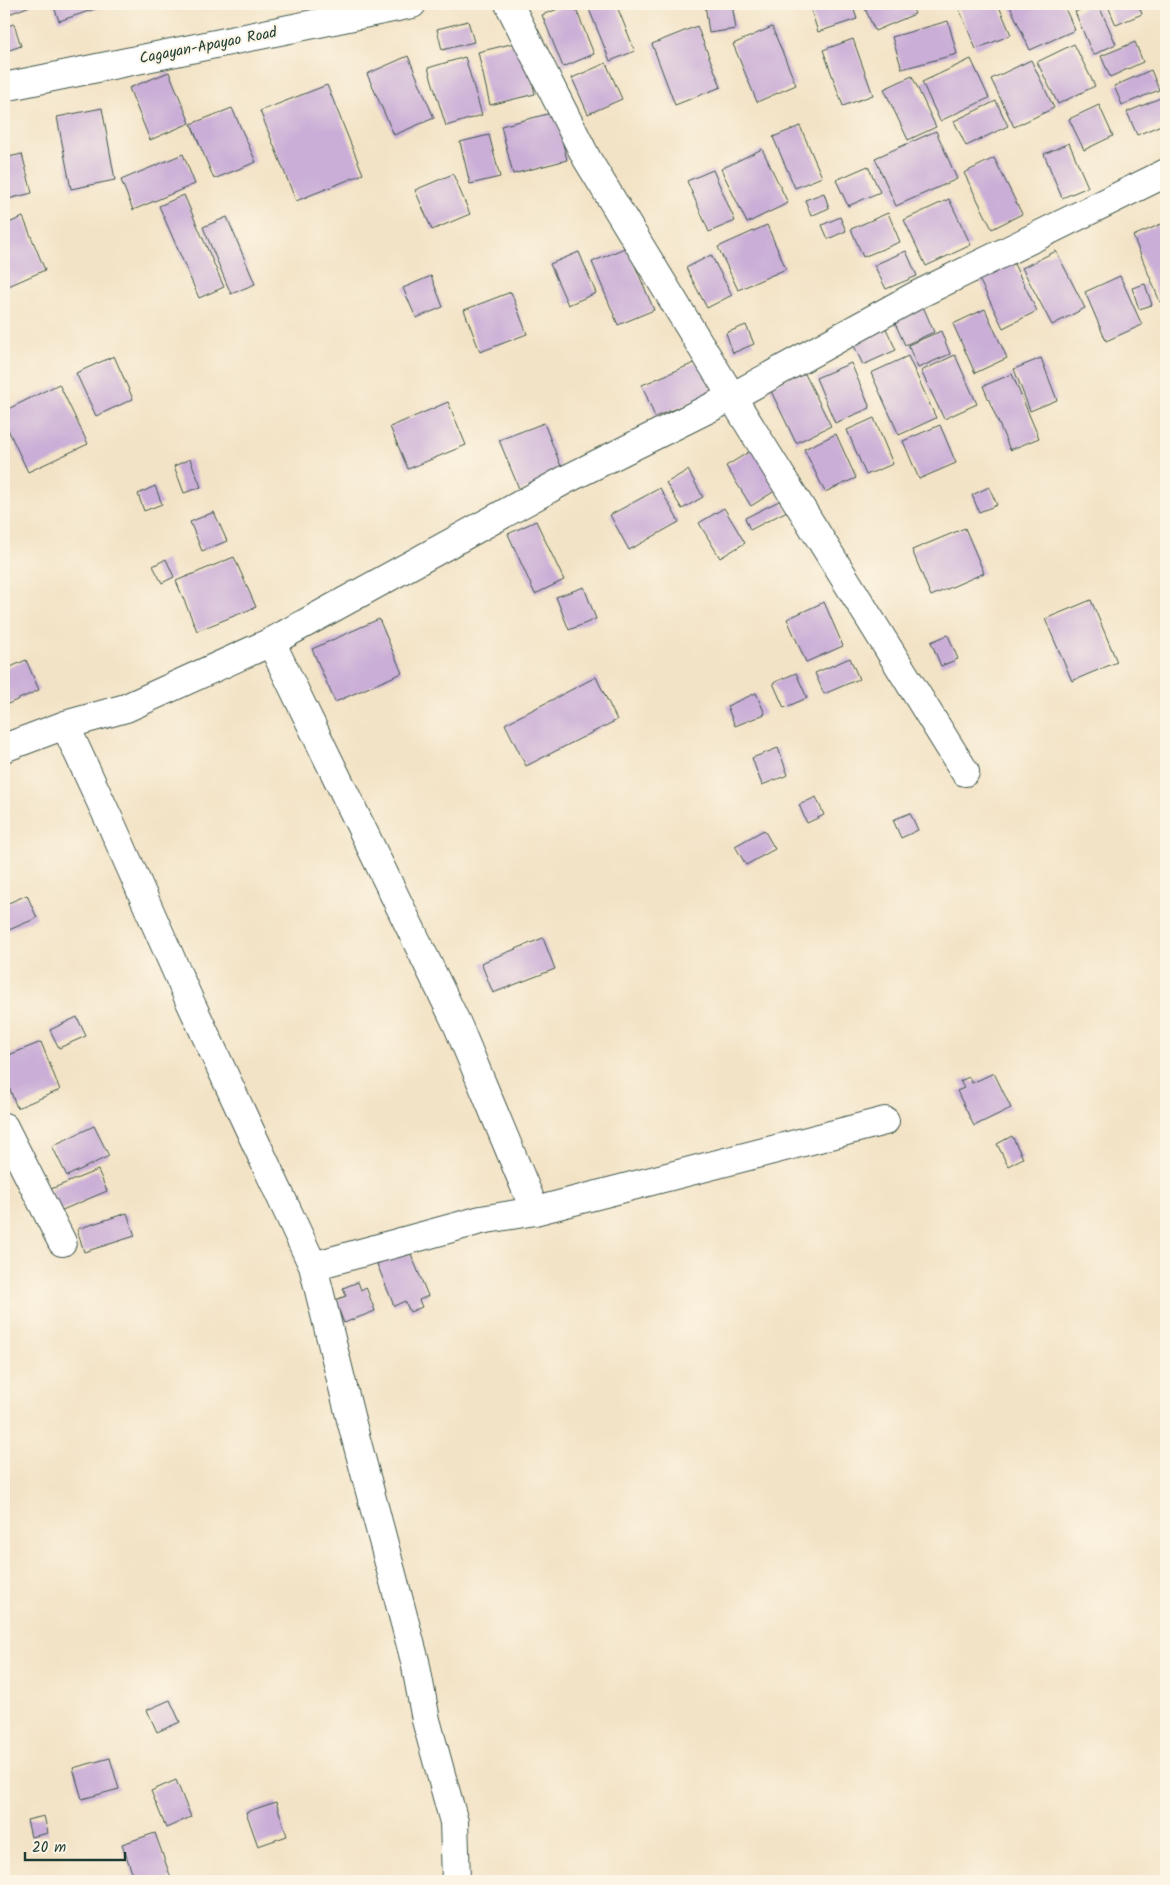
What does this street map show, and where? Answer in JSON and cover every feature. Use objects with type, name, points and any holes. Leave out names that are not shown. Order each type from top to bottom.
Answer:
[{"type":"street","name":"Cagayan-Apayao Road","points":[[4,87],[412,4]]},
{"type":"street","points":[[509,4],[587,159],[965,772]]},
{"type":"street","points":[[4,748],[65,725],[126,708],[272,642],[565,480],[732,397],[915,296],[1166,173]]},
{"type":"street","points":[[272,642],[458,1026],[536,1211]]},
{"type":"street","points":[[65,725],[113,828],[186,995],[313,1266],[351,1420],[415,1661],[426,1720],[454,1822],[456,1878],[454,1881]]},
{"type":"street","points":[[313,1266],[481,1220],[536,1211],[885,1121]]},
{"type":"street","points":[[4,1128],[62,1242]]},
{"type":"building","points":[[4,4],[35,4],[4,16]]},
{"type":"building","points":[[53,4],[104,4],[104,6],[59,21]]},
{"type":"building","points":[[574,4],[594,54],[563,67],[542,15]]},
{"type":"building","points":[[604,4],[616,4],[635,51],[610,61],[589,9]]},
{"type":"building","points":[[705,4],[732,4],[736,29],[709,33]]},
{"type":"building","points":[[809,4],[852,4],[857,19],[818,32]]},
{"type":"building","points":[[863,4],[911,4],[915,14],[875,31]]},
{"type":"building","points":[[957,4],[998,4],[1011,35],[976,49]]},
{"type":"building","points":[[1009,4],[1063,4],[1075,30],[1030,50]]},
{"type":"building","points":[[1098,4],[1116,44],[1093,55],[1075,12]]},
{"type":"building","points":[[1107,4],[1138,4],[1142,14],[1116,25]]},
{"type":"building","points":[[468,21],[474,42],[442,50],[437,29]]},
{"type":"building","points":[[948,21],[957,54],[902,69],[892,37]]},
{"type":"building","points":[[14,24],[21,46],[4,52],[4,27]]},
{"type":"building","points":[[697,26],[721,87],[675,105],[652,44]]},
{"type":"building","points":[[772,27],[796,85],[757,102],[733,44]]},
{"type":"building","points":[[853,39],[873,95],[843,106],[823,50]]},
{"type":"building","points":[[523,41],[535,94],[490,105],[478,52]]},
{"type":"building","points":[[1135,42],[1143,62],[1110,77],[1101,56]]},
{"type":"building","points":[[1074,44],[1095,86],[1058,104],[1037,62]]},
{"type":"building","points":[[408,56],[434,118],[394,135],[367,74]]},
{"type":"building","points":[[465,57],[482,115],[446,126],[428,68]]},
{"type":"building","points":[[971,59],[989,98],[940,121],[922,82]]},
{"type":"building","points":[[1031,60],[1054,108],[1014,127],[991,79]]},
{"type":"building","points":[[606,63],[622,99],[588,114],[572,78]]},
{"type":"building","points":[[1151,70],[1159,90],[1122,105],[1114,86]]},
{"type":"building","points":[[169,72],[190,123],[150,140],[129,88]]},
{"type":"building","points":[[912,76],[936,127],[908,140],[884,89]]},
{"type":"building","points":[[327,85],[363,174],[296,201],[260,111]]},
{"type":"building","points":[[1165,96],[1166,123],[1137,135],[1127,112]]},
{"type":"building","points":[[996,101],[1008,126],[966,146],[954,121]]},
{"type":"building","points":[[1099,105],[1113,136],[1084,150],[1069,119]]},
{"type":"building","points":[[102,108],[115,180],[71,189],[57,117]]},
{"type":"building","points":[[232,108],[256,162],[214,179],[191,124]]},
{"type":"building","points":[[555,112],[567,160],[513,174],[501,126]]},
{"type":"building","points":[[800,126],[822,177],[795,188],[773,137]]},
{"type":"building","points":[[936,131],[957,179],[896,206],[875,158]]},
{"type":"building","points":[[489,135],[500,177],[470,184],[460,142]]},
{"type":"building","points":[[1069,143],[1088,187],[1062,198],[1044,154]]},
{"type":"building","points":[[762,149],[788,203],[747,223],[721,169]]},
{"type":"building","points":[[22,154],[32,193],[4,200],[4,158]]},
{"type":"building","points":[[183,154],[195,184],[133,210],[121,180]]},
{"type":"building","points":[[994,158],[1022,214],[992,229],[964,173]]},
{"type":"building","points":[[868,166],[880,192],[848,206],[836,180]]},
{"type":"building","points":[[713,170],[735,221],[709,232],[687,181]]},
{"type":"building","points":[[453,174],[470,214],[432,230],[415,190]]},
{"type":"building","points":[[824,193],[829,208],[811,216],[805,200]]},
{"type":"building","points":[[184,195],[224,287],[199,298],[159,206]]},
{"type":"building","points":[[949,199],[971,245],[926,266],[904,220]]},
{"type":"building","points":[[888,213],[900,242],[863,257],[851,229]]},
{"type":"building","points":[[23,217],[45,270],[4,288],[4,225]]},
{"type":"building","points":[[227,217],[255,284],[231,294],[203,227]]},
{"type":"building","points":[[840,217],[846,231],[828,239],[822,225]]},
{"type":"building","points":[[1166,222],[1166,299],[1160,302],[1133,236]]},
{"type":"building","points":[[767,225],[786,269],[738,290],[718,247]]},
{"type":"building","points":[[627,247],[654,310],[618,325],[592,262]]},
{"type":"building","points":[[906,251],[917,276],[886,289],[874,265]]},
{"type":"building","points":[[1056,251],[1085,308],[1052,325],[1022,268]]},
{"type":"building","points":[[579,252],[596,293],[568,305],[550,264]]},
{"type":"building","points":[[711,255],[732,295],[707,308],[686,268]]},
{"type":"building","points":[[1012,260],[1037,311],[1003,328],[978,277]]},
{"type":"building","points":[[431,276],[443,307],[416,318],[403,288]]},
{"type":"building","points":[[1120,276],[1142,325],[1106,341],[1085,292]]},
{"type":"building","points":[[1145,284],[1152,305],[1139,309],[1132,288]]},
{"type":"building","points":[[511,292],[527,334],[480,352],[464,310]]},
{"type":"building","points":[[922,304],[934,332],[905,345],[892,317]]},
{"type":"building","points":[[985,309],[1007,358],[975,373],[953,324]]},
{"type":"building","points":[[883,322],[896,350],[863,365],[850,337]]},
{"type":"building","points":[[746,325],[754,344],[733,353],[726,333]]},
{"type":"building","points":[[941,331],[950,354],[918,368],[908,345]]},
{"type":"building","points":[[955,355],[977,404],[944,419],[921,371]]},
{"type":"building","points":[[114,356],[133,399],[96,416],[76,373]]},
{"type":"building","points":[[908,356],[936,418],[899,435],[871,373]]},
{"type":"building","points":[[1041,358],[1057,400],[1030,411],[1014,369]]},
{"type":"building","points":[[699,361],[713,393],[655,417],[642,385]]},
{"type":"building","points":[[851,363],[870,408],[835,423],[816,378]]},
{"type":"building","points":[[803,370],[831,426],[796,443],[769,387]]},
{"type":"building","points":[[1012,374],[1039,438],[1010,450],[983,386]]},
{"type":"building","points":[[59,384],[88,444],[28,472],[4,421],[4,411]]},
{"type":"building","points":[[448,402],[466,445],[408,469],[390,427]]},
{"type":"building","points":[[874,418],[893,464],[866,475],[847,430]]},
{"type":"building","points":[[544,423],[564,474],[520,491],[499,440]]},
{"type":"building","points":[[940,425],[956,463],[919,479],[903,441]]},
{"type":"building","points":[[836,434],[856,478],[825,492],[804,449]]},
{"type":"building","points":[[757,447],[781,487],[751,506],[726,466]]},
{"type":"building","points":[[190,459],[201,487],[184,493],[174,466]]},
{"type":"building","points":[[688,470],[703,497],[682,509],[666,483]]},
{"type":"building","points":[[155,486],[162,504],[144,511],[138,494]]},
{"type":"building","points":[[989,487],[997,505],[979,512],[972,495]]},
{"type":"building","points":[[660,488],[679,522],[629,550],[610,515]]},
{"type":"building","points":[[781,500],[787,511],[750,530],[745,518]]},
{"type":"building","points":[[724,508],[745,543],[720,558],[699,523]]},
{"type":"building","points":[[214,512],[227,541],[202,551],[190,522]]},
{"type":"building","points":[[536,521],[564,580],[535,594],[508,534]]},
{"type":"building","points":[[965,528],[984,573],[931,596],[912,550]]},
{"type":"building","points":[[234,557],[256,607],[197,631],[176,581]]},
{"type":"building","points":[[166,559],[174,577],[162,583],[153,566]]},
{"type":"building","points":[[584,587],[596,619],[569,630],[556,597]]},
{"type":"building","points":[[1091,600],[1117,662],[1072,681],[1045,619]]},
{"type":"building","points":[[824,602],[843,646],[806,662],[787,619]]},
{"type":"building","points":[[379,619],[402,673],[335,702],[312,649]]},
{"type":"building","points":[[948,635],[958,659],[941,666],[931,642]]},
{"type":"building","points":[[850,658],[859,679],[824,694],[815,673]]},
{"type":"building","points":[[26,660],[39,690],[8,704],[4,695],[4,670]]},
{"type":"building","points":[[796,673],[807,698],[784,708],[773,683]]},
{"type":"building","points":[[596,677],[617,720],[526,766],[505,724]]},
{"type":"building","points":[[756,693],[765,714],[735,726],[727,706]]},
{"type":"building","points":[[778,748],[788,775],[762,785],[752,758]]},
{"type":"building","points":[[816,797],[824,815],[807,823],[799,805]]},
{"type":"building","points":[[910,813],[918,830],[901,838],[893,820]]},
{"type":"building","points":[[764,830],[775,849],[746,865],[735,846]]},
{"type":"building","points":[[27,895],[37,918],[4,932],[4,905]]},
{"type":"building","points":[[543,938],[555,969],[493,993],[481,963]]},
{"type":"building","points":[[77,1017],[86,1036],[59,1048],[50,1030]]},
{"type":"building","points":[[41,1042],[60,1090],[17,1108],[4,1074],[4,1057]]},
{"type":"building","points":[[994,1073],[1011,1108],[974,1126],[957,1091],[964,1088],[960,1081],[969,1077],[972,1083]]},
{"type":"building","points":[[94,1126],[109,1156],[67,1176],[52,1146]]},
{"type":"building","points":[[1012,1136],[1023,1158],[1008,1166],[997,1144]]},
{"type":"building","points":[[98,1170],[107,1191],[60,1211],[51,1189]]},
{"type":"building","points":[[127,1213],[135,1236],[84,1252],[77,1229]]},
{"type":"building","points":[[403,1248],[406,1256],[411,1254],[428,1296],[419,1300],[422,1307],[410,1312],[405,1301],[394,1306],[377,1264]]},
{"type":"building","points":[[358,1282],[361,1290],[366,1287],[375,1311],[344,1323],[335,1300],[346,1296],[343,1288]]},
{"type":"building","points":[[170,1700],[180,1722],[157,1732],[147,1710]]},
{"type":"building","points":[[110,1758],[119,1789],[82,1799],[73,1768]]},
{"type":"building","points":[[176,1780],[191,1817],[166,1828],[151,1791]]},
{"type":"building","points":[[276,1802],[287,1836],[258,1846],[246,1812]]},
{"type":"building","points":[[44,1816],[48,1833],[31,1837],[27,1820]]},
{"type":"building","points":[[155,1833],[171,1878],[163,1881],[135,1881],[122,1844]]}]
